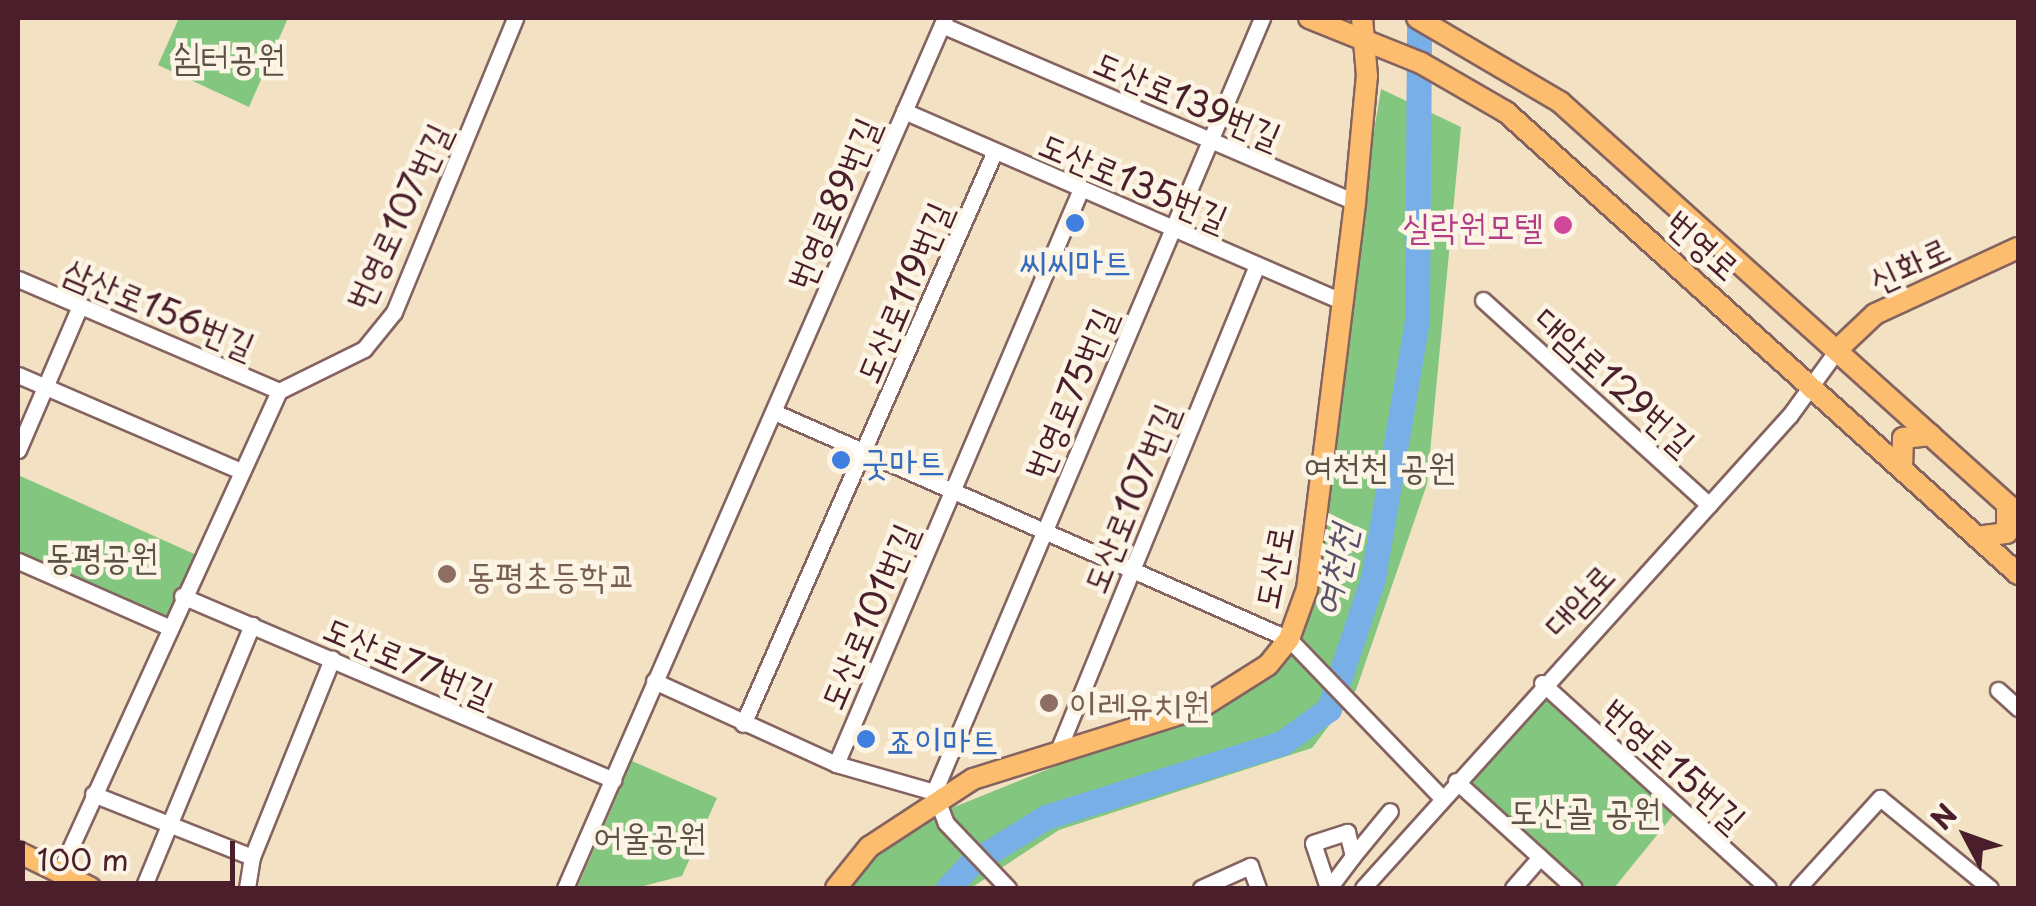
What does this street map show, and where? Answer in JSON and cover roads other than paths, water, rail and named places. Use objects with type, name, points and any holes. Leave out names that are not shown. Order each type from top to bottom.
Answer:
[{"type":"main road","name":"번영로","points":[[1309,18],[1458,81],[1532,134],[2018,574]]},
{"type":"main road","name":"도산로","points":[[836,888],[868,846],[933,798],[973,778],[1200,708],[1254,676],[1288,639],[1308,589],[1374,44],[1362,18]]},
{"type":"main road","name":"번영로","points":[[1417,18],[1470,42],[1560,102],[2013,509]]},
{"type":"main road","name":"신화로","points":[[1837,350],[1875,314],[2018,248]]},
{"type":"main road","points":[[1902,468],[1903,438],[1931,434]]},
{"type":"main road","points":[[1977,536],[2006,533],[2013,509]]},
{"type":"main road","points":[[18,852],[92,888]]},
{"type":"street","name":"번영로107번길","points":[[279,391],[364,348],[394,312],[515,18]]},
{"type":"street","name":"번영로75번길","points":[[933,798],[1262,18]]},
{"type":"street","name":"도산로139번길","points":[[943,21],[1355,202]]},
{"type":"street","name":"번영로89번길","points":[[774,412],[943,21]]},
{"type":"street","name":"도산로135번길","points":[[904,111],[1080,191],[1342,301]]},
{"type":"street","name":"도산로119번길","points":[[864,453],[994,153]]},
{"type":"street","points":[[953,492],[1080,191]]},
{"type":"street","name":"도산로107번길","points":[[1057,753],[1257,265]]},
{"type":"street","name":"삼산로156번길","points":[[18,279],[279,391]]},
{"type":"street","name":"대암로129번길","points":[[1483,300],[1709,505]]},
{"type":"street","points":[[18,450],[80,306]]},
{"type":"street","name":"대암로","points":[[1363,888],[1542,684],[1709,505],[1812,386],[1837,350]]},
{"type":"street","points":[[18,375],[242,471]]},
{"type":"street","points":[[59,873],[168,626],[279,391]]},
{"type":"street","points":[[565,888],[774,412],[1288,639],[1317,664],[1441,798]]},
{"type":"street","name":"도산로101번길","points":[[743,724],[864,453]]},
{"type":"street","name":"도산로101번길","points":[[836,764],[953,492]]},
{"type":"street","points":[[18,561],[168,626]]},
{"type":"street","name":"도산로77번길","points":[[182,596],[613,780]]},
{"type":"street","points":[[143,888],[252,626]]},
{"type":"street","points":[[247,888],[252,857],[332,660]]},
{"type":"street","name":"도산로101번길","points":[[654,681],[836,764],[933,798]]},
{"type":"street","name":"번영로15번길","points":[[1542,684],[1768,888]]},
{"type":"street","points":[[1998,690],[2018,708]]},
{"type":"street","points":[[1456,781],[1574,888]]},
{"type":"street","points":[[93,794],[252,857]]},
{"type":"street","points":[[933,798],[991,878],[1008,888]]},
{"type":"street","points":[[1798,888],[1880,798],[1990,888]]},
{"type":"street","points":[[1328,888],[1390,811]]},
{"type":"street","points":[[1328,888],[1314,843],[1346,832],[1353,856]]},
{"type":"street","points":[[1513,888],[1540,858]]},
{"type":"street","points":[[1200,888],[1250,866],[1258,888]]},
{"type":"waterway","name":"여천천","points":[[948,888],[970,864],[1046,817],[1282,743],[1329,709],[1373,578],[1417,321],[1419,18]]},
{"type":"place","name":"씨씨마트","points":[[1075,223]]},
{"type":"place","name":"실락원모텔","points":[[1563,225]]},
{"type":"place","name":"굿마트","points":[[841,460]]},
{"type":"place","name":"동평초등학교","points":[[447,574]]},
{"type":"place","name":"이레유치원","points":[[1049,703]]},
{"type":"place","name":"죠이마트","points":[[866,739]]},
{"type":"park label","name":"쉼터공원","points":[[229,56]]},
{"type":"park label","name":"여천천 공원","points":[[1380,465]]},
{"type":"park label","name":"동평공원","points":[[102,555]]},
{"type":"park label","name":"도산골 공원","points":[[1585,810]]},
{"type":"park label","name":"어울공원","points":[[650,835]]}]
